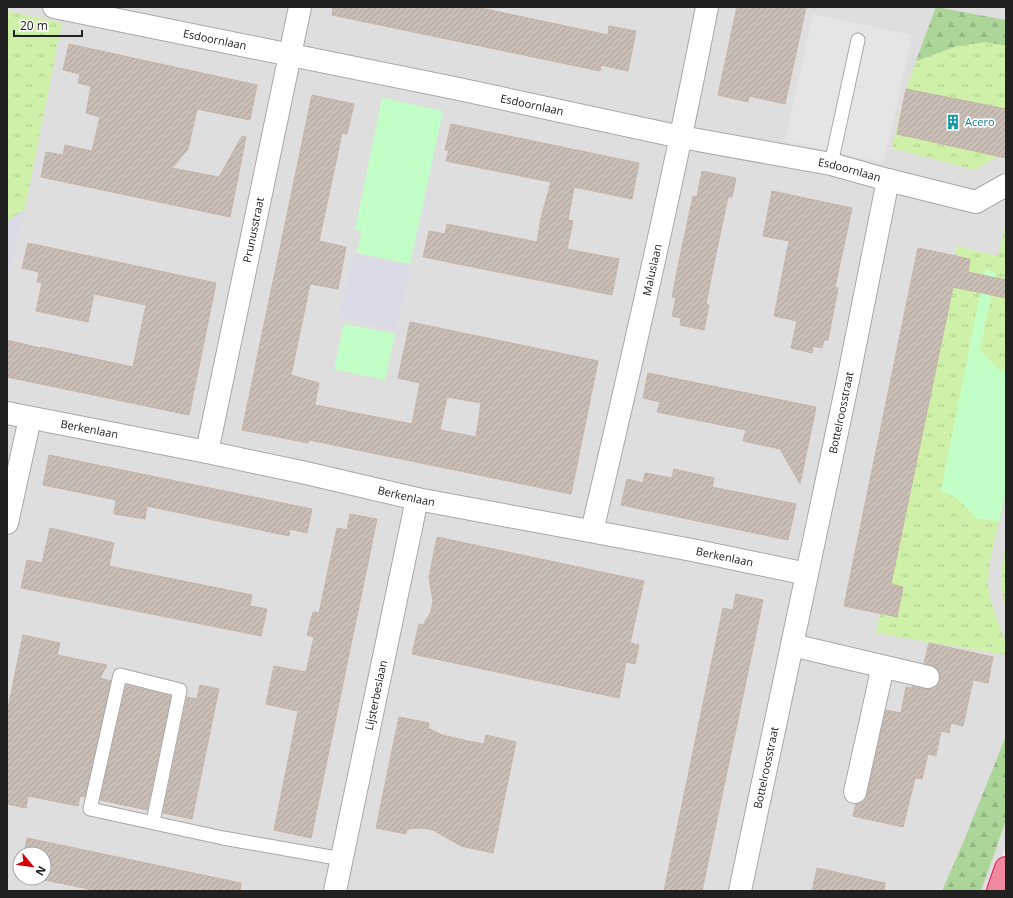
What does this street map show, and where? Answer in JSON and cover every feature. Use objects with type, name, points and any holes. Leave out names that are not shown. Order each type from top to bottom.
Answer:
[{"type":"highway","points":[[998,891],[1006,868]]},
{"type":"street","name":"Esdoornlaan","points":[[54,7],[454,88],[681,137],[831,164],[976,202],[1006,185]]},
{"type":"street","name":"Prunusstraat","points":[[207,452],[300,7]]},
{"type":"street","name":"Maluslaan","points":[[592,531],[638,338],[707,7]]},
{"type":"street","name":"Bottelroosstraat","points":[[740,891],[850,373],[888,180]]},
{"type":"street","name":"Berkenlaan","points":[[7,413],[207,452],[417,499],[692,550],[807,574]]},
{"type":"street","points":[[7,523],[30,418]]},
{"type":"street","name":"Lijsterbeslaan","points":[[336,891],[417,499]]},
{"type":"street","points":[[792,645],[928,677]]},
{"type":"street","points":[[855,792],[881,675],[878,666]]},
{"type":"lane","points":[[831,164],[858,40]]},
{"type":"lane","points":[[153,822],[180,690],[120,675],[90,808],[223,838],[342,859]]},
{"type":"shaded area","points":[[7,7],[1006,7],[1006,844],[992,891],[7,891]]},
{"type":"shaded area","points":[[813,14],[912,35],[884,163],[785,141]]},
{"type":"shaded area","points":[[25,209],[7,282],[7,222]]},
{"type":"shaded area","points":[[354,254],[411,268],[396,330],[339,317]]},
{"type":"green space","points":[[936,7],[1006,20],[1006,46],[986,42],[957,46],[916,61]]},
{"type":"green space","points":[[7,11],[62,23],[25,209],[7,222]]},
{"type":"green space","points":[[986,42],[1006,46],[1006,160],[998,156],[974,170],[892,148],[905,92],[916,61],[957,46]]},
{"type":"green space","points":[[382,98],[443,111],[410,264],[357,253],[362,231],[355,230]]},
{"type":"green space","points":[[1006,223],[1006,491],[989,567],[988,583],[990,599],[1006,644],[1006,655],[876,633],[957,246],[998,256]]},
{"type":"green space","points":[[985,269],[996,273],[980,350],[1000,371],[1006,369],[1006,489],[999,521],[977,519],[959,500],[941,490]]},
{"type":"green space","points":[[344,324],[395,334],[385,380],[334,369]]},
{"type":"green space","points":[[1006,544],[1006,608],[1002,592],[1002,576]]},
{"type":"green space","points":[[1006,736],[1006,820],[981,891],[942,891],[965,838]]},
{"type":"building","points":[[333,7],[476,7],[608,35],[609,26],[636,31],[628,71],[601,65],[600,71],[332,15]]},
{"type":"building","points":[[737,7],[806,7],[785,104],[749,96],[748,102],[718,95]]},
{"type":"building","points":[[69,44],[257,85],[250,120],[197,109],[188,149],[172,168],[219,177],[242,136],[246,137],[230,217],[41,177],[46,152],[63,155],[65,145],[92,151],[100,117],[86,113],[91,86],[78,83],[80,74],[63,70]]},
{"type":"building","name":"Acero","points":[[906,89],[1006,109],[1006,158],[897,134]]},
{"type":"building","points":[[312,95],[354,104],[347,134],[342,133],[319,241],[346,247],[338,289],[310,284],[291,375],[319,383],[315,405],[412,424],[420,383],[398,378],[410,322],[598,361],[571,494],[309,440],[308,443],[242,430]],"holes":[[[447,397],[481,403],[476,437],[440,430]]]},
{"type":"building","points":[[451,124],[639,163],[632,199],[574,187],[568,220],[573,221],[567,249],[619,259],[612,295],[423,257],[429,231],[445,234],[447,224],[537,242],[541,218],[551,182],[446,161],[449,150],[445,150]]},
{"type":"building","points":[[702,171],[736,178],[732,197],[728,197],[713,268],[706,304],[709,305],[704,330],[680,325],[681,318],[672,316],[676,298],[672,297],[678,266],[693,196],[697,197]]},
{"type":"building","points":[[772,191],[852,208],[835,287],[838,288],[828,340],[824,340],[822,348],[813,346],[812,353],[791,348],[797,321],[774,316],[789,241],[763,236]]},
{"type":"building","points":[[28,243],[216,283],[189,415],[7,377],[7,340],[133,367],[146,305],[94,294],[88,322],[36,311],[42,283],[37,282],[39,272],[22,268]]},
{"type":"building","points":[[918,248],[970,259],[968,272],[1006,280],[1006,298],[953,287],[891,584],[903,587],[897,617],[844,606]]},
{"type":"building","points":[[648,373],[816,407],[800,484],[780,449],[743,441],[746,430],[657,412],[660,402],[643,398]]},
{"type":"building","points":[[49,455],[312,509],[307,533],[290,529],[289,536],[147,506],[145,519],[114,514],[116,500],[43,485]]},
{"type":"building","points":[[674,469],[714,478],[712,487],[796,504],[788,540],[621,505],[627,479],[643,483],[645,473],[672,478]]},
{"type":"building","points":[[350,514],[377,519],[311,838],[274,830],[298,711],[266,704],[274,666],[306,672],[314,637],[307,635],[313,612],[319,613],[337,528],[347,530]]},
{"type":"building","points":[[50,528],[114,543],[109,566],[252,595],[250,606],[267,609],[261,636],[21,588],[27,560],[42,563]]},
{"type":"building","points":[[437,537],[644,581],[630,643],[639,645],[635,664],[626,662],[619,698],[412,654],[419,624],[423,625],[431,612],[433,601],[429,578]]},
{"type":"building","points":[[736,594],[763,600],[702,891],[664,891],[723,608],[733,610]]},
{"type":"building","points":[[23,635],[60,643],[57,655],[107,665],[100,678],[111,681],[85,797],[80,796],[78,806],[28,796],[26,808],[7,804],[7,713]]},
{"type":"building","points":[[929,643],[993,657],[988,683],[973,680],[963,726],[951,723],[949,733],[941,731],[936,756],[928,754],[922,779],[915,778],[903,827],[853,816],[856,804],[864,801],[867,795],[886,710],[901,713],[906,687],[912,688],[913,686],[931,689],[937,686],[940,680],[940,674],[937,668],[924,663]]},
{"type":"building","points":[[126,685],[171,696],[147,810],[100,800]]},
{"type":"building","points":[[200,685],[219,689],[192,819],[163,813],[187,697],[197,699]]},
{"type":"building","points":[[399,717],[429,723],[428,728],[442,735],[459,739],[484,744],[486,735],[516,742],[493,853],[461,846],[433,830],[422,828],[407,829],[406,834],[376,828]]},
{"type":"building","points":[[27,838],[241,883],[240,891],[98,891],[52,882],[52,846],[26,846]]},
{"type":"building","points":[[817,868],[885,883],[884,891],[812,891]]},
{"type":"place","name":"Acero","points":[[953,122]]}]
